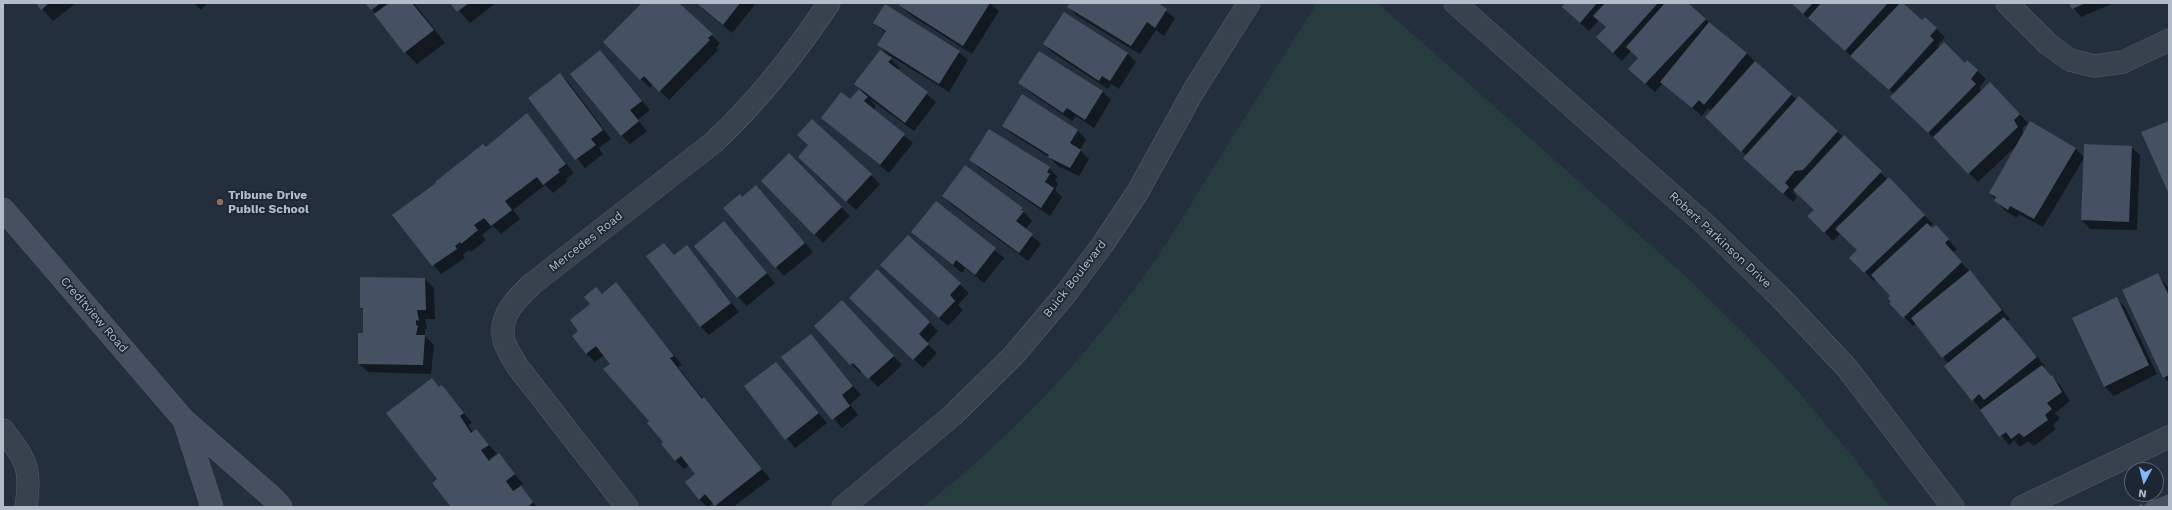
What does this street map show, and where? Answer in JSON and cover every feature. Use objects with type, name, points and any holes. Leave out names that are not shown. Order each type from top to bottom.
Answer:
[{"type":"main road","name":"Creditview Road","points":[[3,209],[184,420],[273,498],[280,507]]},
{"type":"main road","name":"Creditview Road","points":[[184,420],[212,507]]},
{"type":"street","name":"Mercedes Road","points":[[627,507],[517,366],[504,340],[505,317],[514,301],[532,284],[714,142],[740,118],[762,94],[799,48],[829,3]]},
{"type":"street","name":"Buick Boulevard","points":[[843,507],[910,453],[958,410],[1014,355],[1068,291],[1103,244],[1137,193],[1194,90],[1249,3]]},
{"type":"street","name":"Robert Parkinson Drive","points":[[1455,3],[1706,225],[1776,293],[1846,368],[1953,507]]},
{"type":"street","points":[[2007,3],[2048,44],[2070,60],[2094,66],[2123,62],[2169,40]]},
{"type":"street","points":[[3,430],[23,455],[28,471],[29,488],[26,507]]},
{"type":"street","points":[[2022,507],[2169,437]]},
{"type":"green space","points":[[1317,3],[1377,3],[1406,28],[1692,282],[1748,337],[1796,389],[1855,459],[1890,507],[923,507],[982,457],[1038,403],[1065,375],[1115,315],[1167,242]]},
{"type":"building","points":[[36,3],[49,3],[41,10]]},
{"type":"building","points":[[365,3],[381,3],[371,10]]},
{"type":"building","points":[[389,3],[412,3],[434,30],[404,53],[374,14]]},
{"type":"building","points":[[450,3],[469,3],[457,12]]},
{"type":"building","points":[[642,3],[679,3],[713,34],[708,38],[710,40],[659,92],[644,76],[640,80],[603,42]]},
{"type":"building","points":[[696,3],[740,3],[723,25]]},
{"type":"building","points":[[900,3],[990,3],[963,46],[909,12],[899,5]]},
{"type":"building","points":[[1070,3],[1158,3],[1167,9],[1155,28],[1147,22],[1131,46],[1067,7]]},
{"type":"building","points":[[1565,3],[1597,3],[1580,23],[1562,7]]},
{"type":"building","points":[[1605,3],[1658,3],[1613,53],[1596,37],[1606,27],[1593,16]]},
{"type":"building","points":[[1665,3],[1688,3],[1706,19],[1645,84],[1628,69],[1638,58],[1626,47]]},
{"type":"building","points":[[1791,3],[1813,3],[1803,14]]},
{"type":"building","points":[[1821,3],[1888,3],[1845,51],[1808,18]]},
{"type":"building","points":[[1900,3],[1903,3],[1922,20],[1925,17],[1937,28],[1930,36],[1934,40],[1889,90],[1850,56]]},
{"type":"building","points":[[2069,3],[2086,3],[2072,9]]},
{"type":"building","points":[[885,4],[960,51],[939,84],[877,45],[886,31],[873,23]]},
{"type":"building","points":[[1064,12],[1128,53],[1110,81],[1102,76],[1099,81],[1043,44]]},
{"type":"building","points":[[1709,22],[1747,53],[1704,105],[1699,100],[1692,108],[1660,82]]},
{"type":"building","points":[[1944,42],[1965,63],[1967,60],[1978,70],[1971,79],[1976,84],[1928,133],[1890,97]]},
{"type":"building","points":[[600,50],[642,101],[630,110],[639,121],[621,136],[570,74]]},
{"type":"building","points":[[880,50],[892,58],[888,62],[928,92],[905,123],[854,84]]},
{"type":"building","points":[[1039,51],[1103,91],[1085,120],[1067,108],[1063,113],[1018,83]]},
{"type":"building","points":[[1755,61],[1792,94],[1741,152],[1705,117]]},
{"type":"building","points":[[560,73],[603,130],[591,139],[596,145],[575,160],[528,98]]},
{"type":"building","points":[[1990,82],[2020,114],[2014,120],[2018,127],[1968,174],[1933,137]]},
{"type":"building","points":[[859,89],[868,97],[864,101],[905,134],[880,165],[821,118],[841,92],[850,99]]},
{"type":"building","points":[[1022,94],[1078,130],[1070,143],[1081,150],[1070,168],[1048,157],[1049,155],[1002,126]]},
{"type":"building","points":[[1799,96],[1838,131],[1803,170],[1795,171],[1785,183],[1789,187],[1783,194],[1743,158]]},
{"type":"building","points":[[527,113],[566,164],[558,170],[560,172],[543,185],[537,177],[505,201],[512,210],[491,226],[484,218],[474,225],[478,230],[461,244],[460,242],[455,246],[457,249],[432,266],[392,215],[436,183],[435,182],[483,144],[486,147]]},
{"type":"building","points":[[812,119],[872,174],[846,202],[798,157],[808,145],[797,135]]},
{"type":"building","points":[[2030,121],[2076,148],[2034,219],[2010,206],[2008,210],[1994,201],[1996,197],[1989,193]]},
{"type":"building","points":[[2169,121],[2169,194],[2141,132]]},
{"type":"building","points":[[989,129],[1050,167],[1047,172],[1050,174],[1045,182],[1054,188],[1041,208],[969,160]]},
{"type":"building","points":[[1844,135],[1882,171],[1824,233],[1807,216],[1814,210],[1793,190]]},
{"type":"building","points":[[2084,144],[2132,146],[2129,222],[2081,220]]},
{"type":"building","points":[[789,153],[842,207],[814,235],[761,181]]},
{"type":"building","points":[[965,165],[1023,208],[1021,210],[1024,211],[1016,221],[1033,234],[1019,253],[942,196]]},
{"type":"building","points":[[1889,177],[1925,215],[1864,273],[1849,258],[1857,250],[1835,229]]},
{"type":"building","points":[[756,185],[805,243],[775,268],[723,208],[740,194],[742,197]]},
{"type":"building","points":[[936,201],[996,248],[975,275],[956,260],[953,265],[911,232]]},
{"type":"building","points":[[724,221],[767,273],[737,298],[694,246]]},
{"type":"building","points":[[1927,223],[1932,228],[1936,225],[1949,239],[1945,243],[1962,262],[1903,318],[1889,303],[1891,302],[1888,298],[1890,296],[1871,275]]},
{"type":"building","points":[[908,235],[961,283],[950,295],[955,301],[939,318],[880,265]]},
{"type":"building","points":[[664,243],[674,255],[687,245],[731,303],[700,327],[646,256]]},
{"type":"building","points":[[877,269],[930,322],[919,334],[929,344],[913,360],[849,298]]},
{"type":"building","points":[[1970,270],[2002,310],[1942,358],[1911,318]]},
{"type":"building","points":[[2158,273],[2169,296],[2169,375],[2163,378],[2122,290]]},
{"type":"building","points":[[360,277],[425,278],[426,310],[417,310],[419,321],[416,320],[416,325],[418,326],[416,335],[425,335],[423,365],[358,364],[358,333],[363,333],[363,308],[360,308]]},
{"type":"building","points":[[616,282],[674,356],[670,358],[702,399],[704,397],[762,469],[715,506],[705,494],[699,500],[685,482],[695,474],[681,456],[675,461],[661,444],[663,442],[647,423],[649,421],[603,369],[610,364],[596,346],[586,354],[572,336],[578,331],[570,320],[590,304],[584,297],[596,287],[602,294]]},
{"type":"building","points":[[2117,297],[2149,365],[2104,387],[2072,318]]},
{"type":"building","points":[[842,300],[894,356],[868,379],[853,363],[850,365],[814,326]]},
{"type":"building","points":[[2004,317],[2037,357],[1984,400],[1979,394],[1972,401],[1944,366]]},
{"type":"building","points":[[811,334],[853,386],[842,395],[850,406],[832,420],[781,357]]},
{"type":"building","points":[[776,362],[819,413],[785,440],[744,386]]},
{"type":"building","points":[[2042,365],[2051,376],[2052,375],[2062,392],[2047,403],[2052,409],[2045,415],[2048,420],[2024,437],[2019,433],[2011,439],[2006,432],[1999,437],[1980,410]]},
{"type":"building","points":[[432,378],[439,387],[442,385],[464,413],[460,416],[471,433],[476,429],[489,445],[481,450],[489,461],[499,453],[515,474],[506,481],[513,491],[521,486],[533,502],[528,507],[451,507],[432,483],[437,479],[386,413]]},
{"type":"building","points":[[2169,494],[2169,507],[2135,507],[2142,504],[2143,506],[2148,502],[2164,502],[2164,496]]},
{"type":"place","name":"Tribune Drive Public School","points":[[220,202]]}]
